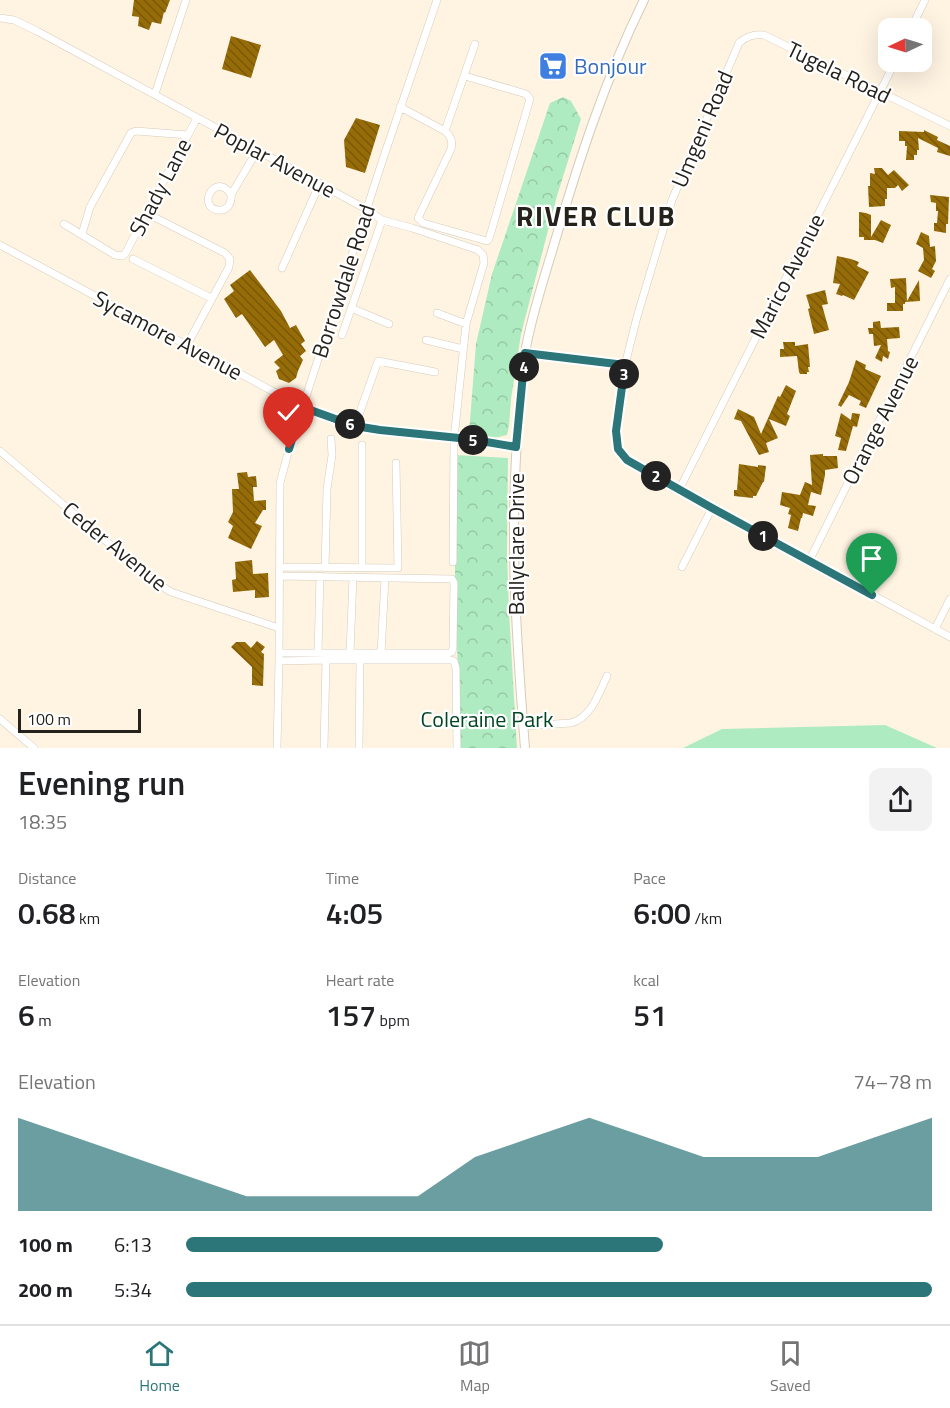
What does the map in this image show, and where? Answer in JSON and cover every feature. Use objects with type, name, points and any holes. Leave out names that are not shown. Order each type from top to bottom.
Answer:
[{"type":"street","points":[[155,94],[186,0]]},
{"type":"street","name":"Borrowdale Road","points":[[277,748],[280,483],[366,209],[437,0]]},
{"type":"street","name":"Ballyclare Drive","points":[[525,748],[516,640],[514,521],[516,447],[525,353],[571,184],[627,35],[644,0]]},
{"type":"street","points":[[916,18],[925,0]]},
{"type":"street","name":"Poplar Avenue","points":[[0,18],[14,20],[37,31],[196,118],[258,149],[382,220],[478,249],[483,255],[484,263],[466,324],[454,439],[453,562]]},
{"type":"street","name":"Tugela Road","points":[[734,54],[744,38],[755,34],[764,35],[950,126]]},
{"type":"street","points":[[445,131],[475,44]]},
{"type":"street","name":"Umgeni Road","points":[[679,490],[627,460],[618,449],[616,431],[625,365],[637,316],[672,200],[734,54]]},
{"type":"street","name":"Marico Avenue","points":[[679,490],[890,72]]},
{"type":"street","points":[[400,107],[445,131],[452,140],[451,149],[418,218],[423,223],[487,241],[530,99],[526,94],[465,76]]},
{"type":"street","name":"Shady Lane","points":[[82,234],[115,255],[125,254],[196,118]]},
{"type":"street","points":[[64,224],[82,234],[90,207],[131,133],[135,131],[188,135]]},
{"type":"street","points":[[231,195],[258,149]]},
{"type":"street","points":[[282,268],[320,183]]},
{"type":"street","points":[[152,216],[225,253],[230,259],[229,267],[187,345]]},
{"type":"street","points":[[342,335],[382,220]]},
{"type":"street","name":"Sycamore Avenue","points":[[0,245],[302,407],[355,426],[469,439],[516,447]]},
{"type":"street","points":[[134,259],[211,298]]},
{"type":"street","name":"Orange Avenue","points":[[809,561],[950,279]]},
{"type":"street","points":[[351,308],[389,324]]},
{"type":"street","points":[[437,313],[466,324]]},
{"type":"street","points":[[426,340],[463,349]]},
{"type":"street","points":[[525,353],[625,365]]},
{"type":"street","points":[[355,426],[378,361],[435,372]]},
{"type":"street","points":[[325,568],[331,438]]},
{"type":"street","points":[[362,445],[362,568]]},
{"type":"street","name":"Ceder Avenue","points":[[0,451],[152,580],[171,592],[279,628]]},
{"type":"street","points":[[280,567],[398,568],[396,463]]},
{"type":"street","points":[[679,490],[950,636]]},
{"type":"street","points":[[682,567],[712,508]]},
{"type":"street","points":[[279,576],[453,580],[452,652],[318,653],[279,657]]},
{"type":"street","points":[[318,653],[320,576]]},
{"type":"street","points":[[350,653],[352,577]]},
{"type":"street","points":[[381,654],[384,578]]},
{"type":"street","points":[[935,629],[950,599]]},
{"type":"street","points":[[279,657],[326,660],[454,661],[457,748]]},
{"type":"street","points":[[324,748],[326,660]]},
{"type":"street","points":[[360,660],[360,748]]},
{"type":"street","points":[[523,726],[577,722],[584,717],[595,702],[607,676]]},
{"type":"street","points":[[0,719],[34,748]]},
{"type":"green space","points":[[563,97],[571,101],[581,119],[557,196],[521,334],[507,435],[494,438],[469,433],[476,344],[492,274],[550,103]]},
{"type":"green space","name":"Coleraine Park","points":[[456,455],[508,458],[507,553],[517,748],[460,748],[455,573]]},
{"type":"green space","points":[[885,725],[937,748],[683,748],[722,729]]},
{"type":"building","points":[[134,0],[170,0],[161,24],[152,22],[149,30],[138,26],[139,17],[132,16]]},
{"type":"building","points":[[231,36],[261,45],[251,78],[222,69]]},
{"type":"building","points":[[356,118],[380,125],[365,173],[346,167],[344,140]]},
{"type":"building","points":[[924,130],[950,146],[950,156],[937,152],[938,148],[918,138],[917,155],[914,155],[914,160],[906,160],[907,146],[905,146],[905,141],[899,141],[899,131],[924,132]]},
{"type":"building","points":[[874,168],[882,168],[888,175],[894,170],[909,185],[902,191],[898,185],[895,188],[887,188],[885,206],[869,207],[868,186],[870,186],[870,173],[875,174]]},
{"type":"building","points":[[930,195],[949,197],[946,233],[934,231],[938,211],[936,211],[936,203],[931,202]]},
{"type":"building","points":[[859,212],[871,215],[871,237],[881,220],[891,225],[883,243],[859,237]]},
{"type":"building","points":[[921,232],[929,236],[930,247],[935,246],[936,261],[932,269],[935,271],[931,278],[918,271],[924,260],[923,248],[916,244]]},
{"type":"building","points":[[837,256],[859,262],[857,266],[869,272],[854,300],[836,294],[840,284],[833,283]]},
{"type":"building","points":[[250,270],[281,311],[290,328],[296,325],[305,341],[301,344],[306,351],[300,356],[303,360],[296,378],[289,383],[279,379],[276,371],[280,368],[274,362],[283,355],[274,340],[265,347],[242,314],[236,318],[224,299],[234,291],[230,285]]},
{"type":"building","points":[[906,278],[907,301],[919,280],[920,301],[905,302],[903,311],[887,311],[887,303],[895,303],[895,287],[891,288],[890,279]]},
{"type":"building","points":[[825,290],[828,304],[822,305],[829,330],[814,334],[806,295]]},
{"type":"building","points":[[880,321],[881,328],[899,327],[900,338],[887,339],[890,352],[888,359],[883,356],[882,362],[875,358],[881,345],[874,346],[873,334],[869,334],[868,328],[873,328],[873,322]]},
{"type":"building","points":[[783,342],[795,342],[795,346],[808,344],[810,367],[808,367],[807,374],[800,374],[797,356],[780,357],[780,349],[784,349]]},
{"type":"building","points":[[856,360],[866,365],[865,369],[881,376],[866,408],[859,405],[861,401],[849,395],[841,407],[838,405]]},
{"type":"building","points":[[786,385],[796,391],[787,414],[790,416],[786,426],[769,419],[778,438],[766,443],[769,452],[759,455],[741,421],[734,419],[738,409],[754,417],[761,434],[778,396],[780,397]]},
{"type":"building","points":[[841,413],[851,420],[852,413],[860,414],[857,427],[853,426],[846,451],[838,450],[841,438],[835,436]]},
{"type":"building","points":[[823,454],[823,456],[837,456],[838,468],[825,470],[821,495],[811,492],[808,505],[816,506],[813,516],[803,513],[798,531],[788,528],[790,508],[780,505],[782,492],[800,495],[805,482],[812,485],[810,455]]},
{"type":"building","points":[[739,464],[766,466],[764,482],[753,498],[734,496],[734,490],[737,490]]},
{"type":"building","points":[[247,472],[248,477],[256,476],[257,487],[253,487],[254,501],[266,500],[266,510],[263,510],[255,523],[262,526],[251,549],[228,538],[233,526],[228,522],[233,512],[232,489],[239,489],[237,473]]},
{"type":"building","points":[[252,560],[253,574],[268,573],[269,597],[255,598],[255,590],[233,592],[232,580],[236,579],[235,562]]},
{"type":"building","points":[[257,641],[265,647],[261,652],[264,654],[263,686],[252,685],[252,667],[231,647],[236,642],[245,642],[251,648]]},
{"type":"place","name":"Bonjour","points":[[553,66]]},
{"type":"district","name":"RIVER CLUB","points":[[596,216]]},
{"type":"route","points":[[289,449],[302,407],[355,426],[469,439],[516,447],[525,353],[625,365],[616,439],[618,449],[627,460],[872,595]]}]
